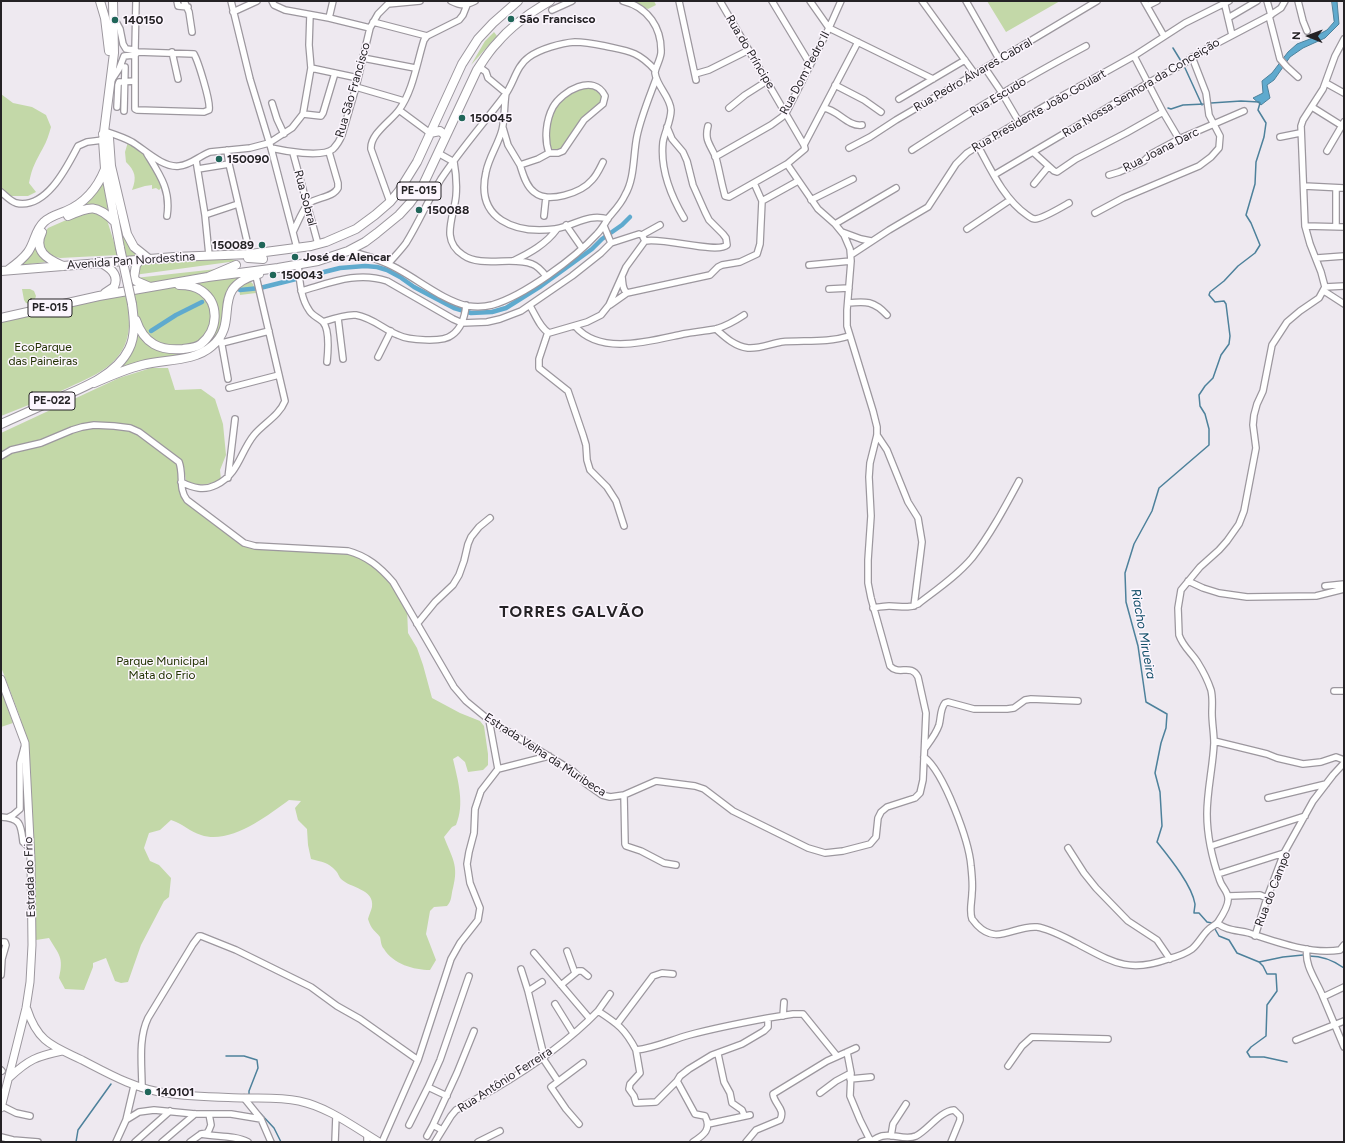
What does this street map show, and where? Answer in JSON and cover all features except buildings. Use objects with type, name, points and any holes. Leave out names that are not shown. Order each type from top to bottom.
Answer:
[{"type":"highway","name":"PE-022","points":[[100,1],[106,18],[111,67]]},
{"type":"highway","name":"PE-022","points":[[10,420],[94,383],[123,359],[130,348],[134,327],[134,314],[105,169],[103,135],[114,53],[113,1]]},
{"type":"highway","name":"Avenida Pan Nordestina","points":[[4,271],[99,262],[250,254],[318,244],[335,239],[356,229],[376,215],[390,202],[411,172],[462,64],[478,39],[502,14],[518,1]]},
{"type":"highway","name":"PE-015","points":[[1,318],[99,296],[208,277],[255,273],[298,265],[325,259],[348,251],[365,242],[399,215],[423,185],[477,70],[497,43],[520,20],[550,1]]},
{"type":"highway","points":[[438,116],[444,124],[452,125]]},
{"type":"highway","points":[[430,133],[440,131],[446,136]]},
{"type":"highway","points":[[103,135],[109,138],[111,166],[127,234],[134,247],[145,259],[136,265],[134,277],[136,281],[151,287]]},
{"type":"highway","points":[[4,271],[22,259],[28,252],[37,232],[45,221],[84,201],[100,181],[105,169]]},
{"type":"highway","points":[[64,266],[51,260],[42,252],[40,246],[40,236],[42,230],[47,226],[79,211],[91,208],[101,210],[115,222]]},
{"type":"highway","points":[[232,255],[263,259]]},
{"type":"highway","points":[[99,262],[111,269],[115,274],[116,279],[114,287],[99,296]]},
{"type":"highway","points":[[208,277],[236,265]]},
{"type":"highway","points":[[94,383],[139,366],[199,354],[221,340],[225,327],[228,300],[233,288],[242,280],[255,273]]},
{"type":"highway","points":[[134,314],[142,334],[154,344],[164,349],[188,349],[200,345],[210,333],[214,322],[215,312],[212,302],[201,290],[195,287],[170,284]]},
{"type":"highway","points":[[1,420],[10,420]]},
{"type":"highway","points":[[1,424],[10,420]]},
{"type":"main road","name":"Estrada do Frio","points":[[1,679],[25,747],[30,848],[32,945],[30,982],[26,1008],[10,1077],[1,1107]]},
{"type":"main road","points":[[26,1008],[31,1022],[37,1033],[42,1038],[62,1051],[134,1086],[171,1094],[244,1098],[277,1098],[298,1101],[319,1107],[336,1116],[367,1139],[379,1142]]},
{"type":"main road","points":[[10,1077],[20,1068],[41,1055],[62,1051]]},
{"type":"street","points":[[113,16],[120,29],[124,47],[126,49],[136,52],[172,52],[194,54],[210,107],[209,110],[137,110],[135,105],[136,52],[136,1]]},
{"type":"street","points":[[177,1],[178,6],[188,8]]},
{"type":"street","points":[[184,1],[188,8],[192,32]]},
{"type":"street","points":[[231,1],[250,79],[270,146],[297,248]]},
{"type":"street","points":[[233,12],[257,1]]},
{"type":"street","points":[[272,1],[278,8],[370,28]]},
{"type":"street","points":[[329,18],[333,1]]},
{"type":"street","name":"Rua São Francisco","points":[[270,146],[293,153],[329,152],[333,149],[340,141],[342,135],[356,87],[370,28],[385,2],[420,1]]},
{"type":"street","points":[[451,1],[462,6],[475,1]]},
{"type":"street","points":[[552,10],[572,1]]},
{"type":"street","points":[[348,251],[365,255],[388,264],[443,295],[466,310],[502,302],[525,290],[546,276],[605,228],[608,219],[626,194],[630,180],[640,123],[656,79],[655,70],[659,63],[661,54],[660,44],[653,22],[642,8],[623,1]]},
{"type":"street","points":[[679,1],[696,77],[749,50]]},
{"type":"street","name":"Rua do Príncipe","points":[[720,1],[804,145]]},
{"type":"street","points":[[772,1],[810,64]]},
{"type":"street","points":[[810,1],[829,28],[933,79]]},
{"type":"street","name":"Rua Dom Pedro II","points":[[715,157],[782,118],[786,113],[829,28],[841,1]]},
{"type":"street","points":[[922,1],[975,74]]},
{"type":"street","points":[[966,1],[999,59]]},
{"type":"street","name":"Rua Pedro Álvares Cabral","points":[[849,148],[870,137],[896,120],[1097,1]]},
{"type":"street","points":[[1157,1],[1146,4],[1164,36]]},
{"type":"street","points":[[1228,18],[1257,1]]},
{"type":"street","points":[[1267,1],[1280,59],[1298,77]]},
{"type":"street","name":"Rua Nossa Senhora da Conceição","points":[[994,175],[1148,83],[1181,65],[1192,57],[1232,34],[1270,16],[1281,8],[1285,1]]},
{"type":"street","points":[[1298,1],[1307,31]]},
{"type":"street","points":[[1226,2],[1232,34]]},
{"type":"street","name":"Rua Presidente João Goulart","points":[[851,255],[871,241],[928,207],[956,164],[967,153],[1055,100],[1134,56],[1185,23],[1226,2]]},
{"type":"street","points":[[390,202],[373,156],[371,144],[372,140],[399,110],[404,101],[409,90],[424,40],[427,36],[463,16],[467,5]]},
{"type":"street","points":[[1,192],[9,199],[17,203],[31,201],[42,197],[63,174],[78,146],[103,135],[126,139],[147,153],[173,166],[187,165],[204,154],[210,152],[270,146],[292,128],[303,114],[311,68],[309,45],[310,15]]},
{"type":"street","points":[[374,22],[427,36]]},
{"type":"street","points":[[1344,39],[1335,56],[1326,83],[1303,120],[1300,133],[1305,226],[1310,244],[1317,258],[1325,289],[1344,304]]},
{"type":"street","points":[[388,264],[406,243],[441,180],[506,93],[518,70],[528,58],[548,48],[574,42],[595,44],[632,53],[641,57],[655,70]]},
{"type":"street","points":[[708,126],[706,135],[707,140],[715,157],[725,196],[729,197],[787,164],[803,151],[805,148],[804,145],[858,42]]},
{"type":"street","name":"Rua Escudo","points":[[912,150],[933,135],[949,127],[1002,93],[1086,46]]},
{"type":"street","points":[[109,84],[116,75],[124,56],[136,52]]},
{"type":"street","points":[[172,52],[178,79]]},
{"type":"street","points":[[1134,56],[1179,139]]},
{"type":"street","points":[[1094,213],[1123,198],[1200,166],[1212,157],[1219,148],[1220,136],[1209,115],[1206,93],[1192,57]]},
{"type":"street","points":[[363,58],[415,68]]},
{"type":"street","points":[[899,99],[965,60]]},
{"type":"street","points":[[124,111],[125,67]]},
{"type":"street","points":[[311,68],[358,78]]},
{"type":"street","points":[[985,68],[1019,122]]},
{"type":"street","points":[[477,70],[484,70],[488,78],[506,93]]},
{"type":"street","points":[[303,114],[321,116],[335,74]]},
{"type":"street","points":[[656,79],[666,94],[670,105],[670,118],[663,142],[663,162],[673,197],[684,218]]},
{"type":"street","points":[[117,107],[119,82],[135,81]]},
{"type":"street","points":[[729,108],[745,95],[767,81]]},
{"type":"street","points":[[1326,83],[1344,93]]},
{"type":"street","points":[[835,85],[864,100],[881,112]]},
{"type":"street","points":[[520,164],[538,159],[549,153],[558,153],[563,150],[584,120],[603,104],[605,96],[601,89],[590,86],[578,87],[569,90],[556,102],[550,113],[546,132],[549,153]]},
{"type":"street","points":[[356,87],[404,101]]},
{"type":"street","points":[[506,93],[502,127],[498,143],[489,161],[484,187],[488,206],[494,214],[500,220],[509,225],[533,230],[557,229],[566,225],[594,218],[601,217],[608,219]]},
{"type":"street","points":[[272,103],[284,134]]},
{"type":"street","points":[[1312,107],[1343,125],[1327,151]]},
{"type":"street","points":[[824,108],[833,110],[854,125],[862,125]]},
{"type":"street","points":[[399,110],[430,133]]},
{"type":"street","name":"Rua Joana Darc","points":[[1109,175],[1144,161],[1156,151],[1179,139],[1244,111]]},
{"type":"street","points":[[1033,152],[1048,167],[1055,172],[1059,171],[1081,157],[1163,112]]},
{"type":"street","points":[[502,127],[508,145],[520,164],[527,184],[534,192],[546,197],[560,196],[586,185],[592,180],[603,162]]},
{"type":"street","points":[[548,332],[575,326],[593,320],[601,315],[609,305],[631,259],[645,241],[656,240],[698,246],[725,247],[727,245],[726,238],[709,220],[693,185],[687,161],[683,152],[672,139],[667,127]]},
{"type":"street","points":[[1280,137],[1300,133]]},
{"type":"street","points":[[978,146],[1010,200],[1019,209],[1034,219],[1068,203]]},
{"type":"street","points":[[227,150],[250,254]]},
{"type":"street","points":[[293,232],[307,205],[334,192],[338,188],[329,152]]},
{"type":"street","points":[[147,153],[163,180],[168,202],[167,216]]},
{"type":"street","name":"Rua Sobral","points":[[293,153],[318,244]]},
{"type":"street","points":[[438,153],[454,162]]},
{"type":"street","points":[[196,160],[205,215],[209,255]]},
{"type":"street","points":[[454,162],[457,187],[456,198],[449,226],[452,243],[457,250],[464,256],[474,260],[532,264],[540,269],[546,276]]},
{"type":"street","points":[[198,169],[229,164]]},
{"type":"street","points":[[787,164],[822,214],[835,224],[848,241],[851,261],[847,320],[850,336],[877,427],[877,435],[868,477],[871,516],[867,570],[869,590],[890,666],[895,670],[912,670],[918,677],[926,713],[924,757],[934,768],[945,787],[966,842],[972,873],[972,919],[981,929],[997,935],[1025,927],[1039,927],[1060,935],[1104,958],[1134,966],[1154,964],[1170,959],[1192,949],[1205,933],[1217,923],[1229,901],[1218,874],[1208,834],[1207,815],[1214,741],[1212,713],[1213,698],[1198,663],[1185,648],[1179,635],[1178,608],[1180,594],[1184,586],[1204,562],[1219,550],[1227,541],[1239,524],[1244,511],[1256,448],[1253,425],[1254,415],[1256,404],[1263,391],[1272,345],[1287,322],[1315,301],[1325,289],[1344,286]]},
{"type":"street","points":[[1034,184],[1048,167]]},
{"type":"street","points":[[811,200],[852,179]]},
{"type":"street","points":[[762,201],[772,194],[798,181]]},
{"type":"street","points":[[609,305],[627,293],[710,275],[722,265],[740,262],[757,254],[760,244],[762,201],[754,183]]},
{"type":"street","points":[[1304,186],[1344,188]]},
{"type":"street","points":[[835,224],[896,188]]},
{"type":"street","points":[[1336,188],[1336,227]]},
{"type":"street","points":[[544,216],[546,197]]},
{"type":"street","points":[[967,229],[1010,200]]},
{"type":"street","points":[[205,215],[238,204]]},
{"type":"street","points":[[566,225],[582,248]]},
{"type":"street","points":[[301,291],[346,278],[361,276],[376,277],[387,281],[462,323],[487,322],[500,319],[530,306],[572,276],[610,241],[635,235],[642,235],[660,225]]},
{"type":"street","points":[[1305,226],[1344,227]]},
{"type":"street","points":[[605,228],[610,241]]},
{"type":"street","points":[[511,262],[538,248],[557,229]]},
{"type":"street","points":[[842,232],[871,241]]},
{"type":"street","points":[[642,235],[645,241]]},
{"type":"street","points":[[1317,258],[1344,256]]},
{"type":"street","points":[[810,265],[851,261]]},
{"type":"street","points":[[298,265],[301,291],[309,311],[323,322],[326,330],[328,340],[327,362]]},
{"type":"street","points":[[181,482],[202,489],[214,486],[228,478],[234,471],[250,439],[270,421],[285,401],[255,273]]},
{"type":"street","points":[[622,277],[623,287],[627,293]]},
{"type":"street","points":[[829,289],[849,288]]},
{"type":"street","points":[[848,302],[865,302],[873,304],[880,307],[887,315]]},
{"type":"street","points":[[530,306],[539,322],[548,332]]},
{"type":"street","points":[[323,322],[354,315],[366,318],[397,335],[410,339],[425,340],[451,337],[462,323],[466,310]]},
{"type":"street","points":[[575,326],[583,334],[591,338],[624,344],[642,343],[692,332],[716,329],[734,322],[744,316]]},
{"type":"street","points":[[338,318],[343,359]]},
{"type":"street","points":[[716,329],[728,339],[748,348],[784,342],[833,340],[850,336]]},
{"type":"street","points":[[228,379],[221,340],[269,331]]},
{"type":"street","points":[[378,357],[391,331]]},
{"type":"street","points":[[548,332],[539,359],[539,368],[542,372],[562,385],[568,391],[586,445],[587,460],[590,470],[607,487],[616,501],[624,526]]},
{"type":"street","points":[[229,388],[279,375]]},
{"type":"street","points":[[228,478],[235,419]]},
{"type":"street","name":"Estrada Velha da Muribeca","points":[[1,456],[11,450],[41,443],[82,427],[94,425],[122,426],[139,432],[176,459],[181,468],[182,492],[187,500],[244,543],[262,547],[348,551],[359,554],[371,560],[382,569],[393,582],[454,687],[466,701],[488,720],[573,771],[585,783],[602,795],[624,795],[656,781],[704,788],[733,811],[808,848],[825,853],[843,851],[873,843],[878,833],[878,818],[881,812],[887,807],[915,798],[920,793],[923,780],[924,757]]},
{"type":"street","points":[[877,435],[887,450],[908,502],[918,518],[922,542],[914,606]]},
{"type":"street","points":[[873,608],[890,606],[907,608],[914,606],[950,579],[972,558],[1019,481]]},
{"type":"street","points":[[417,624],[434,602],[453,585],[459,575],[471,537],[479,527],[490,518]]},
{"type":"street","points":[[1188,581],[1219,593],[1247,597],[1310,597],[1344,589]]},
{"type":"street","points":[[1325,586],[1344,584]]},
{"type":"street","points":[[1334,691],[1344,691]]},
{"type":"street","points":[[924,748],[936,732],[942,709],[945,703],[948,702],[974,709],[987,709],[1014,708],[1025,700],[1031,698],[1078,701]]},
{"type":"street","points":[[488,720],[498,769]]},
{"type":"street","points":[[1214,741],[1303,764],[1321,762],[1336,757],[1344,762]]},
{"type":"street","points":[[1,817],[13,815],[20,809],[20,763],[25,747]]},
{"type":"street","points":[[382,1142],[418,1060],[451,958],[460,943],[478,920],[479,903],[470,883],[467,864],[468,852],[474,833],[476,809],[480,791],[498,769],[549,756]]},
{"type":"street","name":"Rua do Campo","points":[[1255,936],[1267,898],[1284,853],[1313,801],[1344,762]]},
{"type":"street","points":[[1268,798],[1326,784]]},
{"type":"street","points":[[624,795],[626,846],[641,851],[664,863],[676,865]]},
{"type":"street","points":[[1211,846],[1305,816]]},
{"type":"street","points":[[8,817],[17,821],[22,826],[23,842],[30,848]]},
{"type":"street","points":[[1068,848],[1084,873],[1096,888],[1128,921],[1157,940],[1170,959]]},
{"type":"street","points":[[1218,874],[1284,853]]},
{"type":"street","points":[[1228,896],[1260,895],[1267,898]]},
{"type":"street","points":[[1217,923],[1227,929],[1307,949],[1335,951],[1340,950],[1344,945]]},
{"type":"street","points":[[142,1088],[142,1048],[144,1027],[148,1018],[199,936],[236,950],[311,987],[418,1060]]},
{"type":"street","points":[[1,942],[5,942],[6,944],[2,959],[1,975]]},
{"type":"street","points":[[1307,949],[1306,956],[1308,962],[1344,1047]]},
{"type":"street","points":[[567,951],[575,973]]},
{"type":"street","points":[[534,953],[590,1019]]},
{"type":"street","points":[[521,969],[528,991],[543,1057],[558,1081]]},
{"type":"street","points":[[561,985],[580,970],[588,976]]},
{"type":"street","points":[[617,1024],[653,976],[662,973],[673,974]]},
{"type":"street","points":[[410,1125],[440,1060],[469,976]]},
{"type":"street","points":[[528,991],[542,982]]},
{"type":"street","points":[[1323,997],[1344,987]]},
{"type":"street","name":"Rua Antônio Ferreira","points":[[435,1142],[450,1116],[456,1110],[503,1084],[543,1057],[590,1019],[598,1011],[610,994]]},
{"type":"street","points":[[782,1016],[784,1002]]},
{"type":"street","points":[[556,1004],[573,1034]]},
{"type":"street","points":[[598,1011],[617,1024],[628,1034],[636,1050],[640,1073],[628,1087],[636,1102],[643,1103],[656,1102],[678,1081],[680,1076],[712,1055],[718,1054],[754,1038],[767,1029],[768,1021]]},
{"type":"street","points":[[636,1050],[654,1047],[699,1032],[742,1022],[768,1021],[782,1016],[803,1014],[837,1056]]},
{"type":"street","points":[[1296,1040],[1344,1021]]},
{"type":"street","points":[[427,1136],[447,1096],[474,1031]]},
{"type":"street","points":[[1008,1066],[1022,1046],[1032,1037],[1108,1039]]},
{"type":"street","points":[[746,1142],[756,1130],[780,1120],[782,1113],[773,1098],[773,1094],[837,1056],[856,1048]]},
{"type":"street","points":[[848,1052],[851,1076],[850,1096],[871,1141]]},
{"type":"street","points":[[708,1124],[747,1115],[732,1103],[730,1093],[724,1082],[718,1054]]},
{"type":"street","points":[[579,1124],[566,1109],[551,1087],[582,1063]]},
{"type":"street","points":[[820,1093],[836,1081],[851,1076],[871,1077]]},
{"type":"street","points":[[678,1081],[695,1114],[706,1116],[708,1124],[705,1134],[693,1142]]},
{"type":"street","points":[[116,1142],[126,1120],[134,1086]]},
{"type":"street","points":[[428,1087],[447,1096]]},
{"type":"street","points":[[244,1098],[261,1119],[271,1142]]},
{"type":"street","points":[[891,1136],[893,1124],[906,1104]]},
{"type":"street","points":[[1,1107],[16,1113],[30,1116]]},
{"type":"street","points":[[126,1120],[144,1110],[195,1114],[232,1114],[261,1119]]},
{"type":"street","points":[[861,1142],[871,1141],[881,1136],[906,1138],[914,1136],[951,1110],[954,1110],[960,1116],[958,1126],[951,1142]]},
{"type":"street","points":[[135,1142],[170,1111]]},
{"type":"street","points":[[162,1142],[195,1114]]},
{"type":"street","points":[[191,1142],[201,1134],[207,1133],[210,1130],[211,1125],[209,1114]]},
{"type":"street","points":[[335,1142],[336,1116]]},
{"type":"street","points":[[433,1125],[442,1130]]},
{"type":"street","points":[[482,1141],[500,1131]]},
{"type":"street","points":[[201,1134],[237,1137],[248,1142]]},
{"type":"street","points":[[1,1137],[13,1140],[38,1142]]},
{"type":"green space","points":[[637,1],[654,1],[656,5],[648,9],[637,4]]},
{"type":"green space","points":[[987,1],[1060,1],[1006,32]]},
{"type":"green space","points":[[494,32],[497,36],[471,65],[485,41]]},
{"type":"green space","points":[[587,87],[600,94],[603,97],[603,101],[578,124],[567,145],[556,153],[550,152],[548,145],[549,124],[555,108],[564,97],[578,89]]},
{"type":"green space","points":[[1,94],[13,103],[32,107],[46,115],[51,127],[47,140],[34,164],[30,177],[29,183],[36,192],[28,196],[1,196]]},
{"type":"green space","points":[[128,142],[146,154],[164,185],[159,190],[156,188],[152,189],[152,185],[132,190],[135,178],[133,171],[126,162],[125,152]]},
{"type":"green space","points":[[103,180],[108,211],[79,209],[49,223],[42,230],[41,252],[46,262],[15,266],[46,222],[65,213]]},
{"type":"green space","points":[[96,211],[103,215],[107,220],[118,255],[60,258],[49,254],[43,248],[42,239],[48,228],[80,214]]},
{"type":"green space","points":[[122,223],[145,258],[127,259],[121,231]]},
{"type":"green space","points":[[228,258],[237,261],[134,275],[139,263]]},
{"type":"green space","points":[[226,268],[208,276],[149,284],[135,278]]},
{"type":"green space","points":[[251,274],[237,281],[223,332],[204,351],[114,372],[136,325],[141,334],[173,352],[209,340],[216,307],[192,282]]},
{"type":"green space","points":[[251,282],[256,293],[240,295],[239,288],[242,285]]},
{"type":"green space","points":[[181,286],[198,292],[208,302],[211,309],[211,316],[207,331],[198,341],[193,344],[172,346],[153,341],[148,338],[142,328],[132,292]]},
{"type":"green space","points":[[22,289],[30,289],[34,291],[36,296],[34,301],[31,303],[26,303]]},
{"type":"green space","name":"EcoParque das Paineiras","points":[[125,293],[129,326],[127,339],[115,360],[97,374],[86,380],[1,416],[1,322]]},
{"type":"green space","points":[[151,368],[168,368],[175,390],[201,389],[215,399],[223,424],[226,455],[220,470],[221,480],[204,485],[186,481],[184,467],[181,460],[140,430],[91,423],[76,426],[42,441],[1,454],[1,433],[119,378]]},
{"type":"green space","name":"Parque Municipal Mata do Frio","points":[[88,427],[116,427],[138,433],[178,461],[181,493],[248,544],[358,554],[391,579],[407,608],[408,633],[417,648],[432,698],[460,713],[480,721],[484,726],[488,765],[483,770],[468,772],[465,762],[458,756],[453,759],[460,792],[460,809],[456,825],[452,827],[444,837],[454,862],[455,880],[449,904],[447,906],[434,907],[430,911],[426,934],[436,960],[430,970],[417,969],[404,965],[393,959],[388,954],[382,946],[380,937],[370,925],[368,919],[372,907],[370,896],[341,879],[337,872],[330,866],[311,859],[307,829],[298,820],[295,808],[301,801],[289,800],[259,821],[236,833],[224,836],[212,837],[201,835],[171,820],[160,830],[149,833],[144,848],[150,861],[159,865],[171,878],[169,897],[164,901],[141,945],[128,982],[121,983],[115,981],[106,958],[93,963],[93,967],[84,990],[65,989],[59,978],[61,965],[60,956],[49,938],[36,940],[33,891],[30,764],[20,717],[1,667],[1,457],[6,453]]},
{"type":"green space","points":[[1,690],[13,723],[1,727]]},
{"type":"water","points":[[1332,1],[1337,1],[1339,24],[1325,38],[1303,48],[1290,57],[1274,80],[1267,85],[1270,98],[1261,105],[1253,98],[1263,93],[1262,81],[1272,73],[1288,52],[1297,44],[1327,30],[1334,22]]},
{"type":"waterway","points":[[1173,48],[1181,61]]},
{"type":"waterway","points":[[1185,68],[1202,105]]},
{"type":"waterway","points":[[1211,103],[1241,101],[1259,102]]},
{"type":"waterway","name":"Riacho Mirueira","points":[[1212,923],[1207,922],[1199,913],[1194,913],[1195,904],[1193,896],[1185,880],[1157,842],[1162,826],[1160,792],[1155,773],[1161,743],[1166,728],[1167,714],[1146,702],[1138,646],[1126,602],[1125,573],[1134,544],[1152,511],[1159,488],[1209,445],[1209,429],[1205,414],[1200,406],[1199,395],[1213,378],[1221,355],[1229,344],[1230,336],[1226,304],[1224,301],[1215,302],[1209,295],[1210,292],[1224,281],[1238,266],[1255,253],[1260,245],[1246,215],[1255,184],[1256,162],[1264,137],[1266,123],[1258,110],[1260,103]]},
{"type":"waterway","points":[[1168,108],[1171,109],[1183,105],[1205,104]]},
{"type":"waterway","points":[[240,290],[260,288],[340,268],[365,266],[377,267],[387,270],[414,287],[454,308],[471,313],[492,312],[506,308],[541,286],[592,249],[602,239],[622,225],[630,217]]},
{"type":"waterway","points":[[151,331],[176,315],[202,302]]},
{"type":"waterway","name":"Riacho Mirueira","points":[[1215,929],[1219,936],[1229,940],[1237,953],[1259,962],[1303,955]]},
{"type":"waterway","name":"Riacho Mirueira","points":[[1309,956],[1327,959],[1344,968]]},
{"type":"waterway","points":[[1259,962],[1267,974],[1276,974],[1277,991],[1267,1005],[1266,1036],[1251,1047],[1247,1052],[1250,1057],[1264,1057],[1287,1062]]},
{"type":"waterway","points":[[226,1056],[244,1056],[257,1060],[258,1068],[249,1094]]},
{"type":"waterway","points":[[76,1142],[78,1130],[111,1084]]},
{"type":"waterway","points":[[260,1113],[274,1128],[281,1142]]},
{"type":"place","name":"São Francisco","points":[[511,19]]},
{"type":"place","name":"140150","points":[[115,20]]},
{"type":"place","name":"150045","points":[[462,118]]},
{"type":"place","name":"150090","points":[[219,159]]},
{"type":"place","name":"150088","points":[[419,210]]},
{"type":"place","name":"150089","points":[[262,245]]},
{"type":"place","name":"José de Alencar","points":[[295,257]]},
{"type":"place","name":"150043","points":[[273,275]]},
{"type":"place","name":"140101","points":[[148,1092]]},
{"type":"district","name":"TORRES GALVÃO","points":[[572,612]]}]
